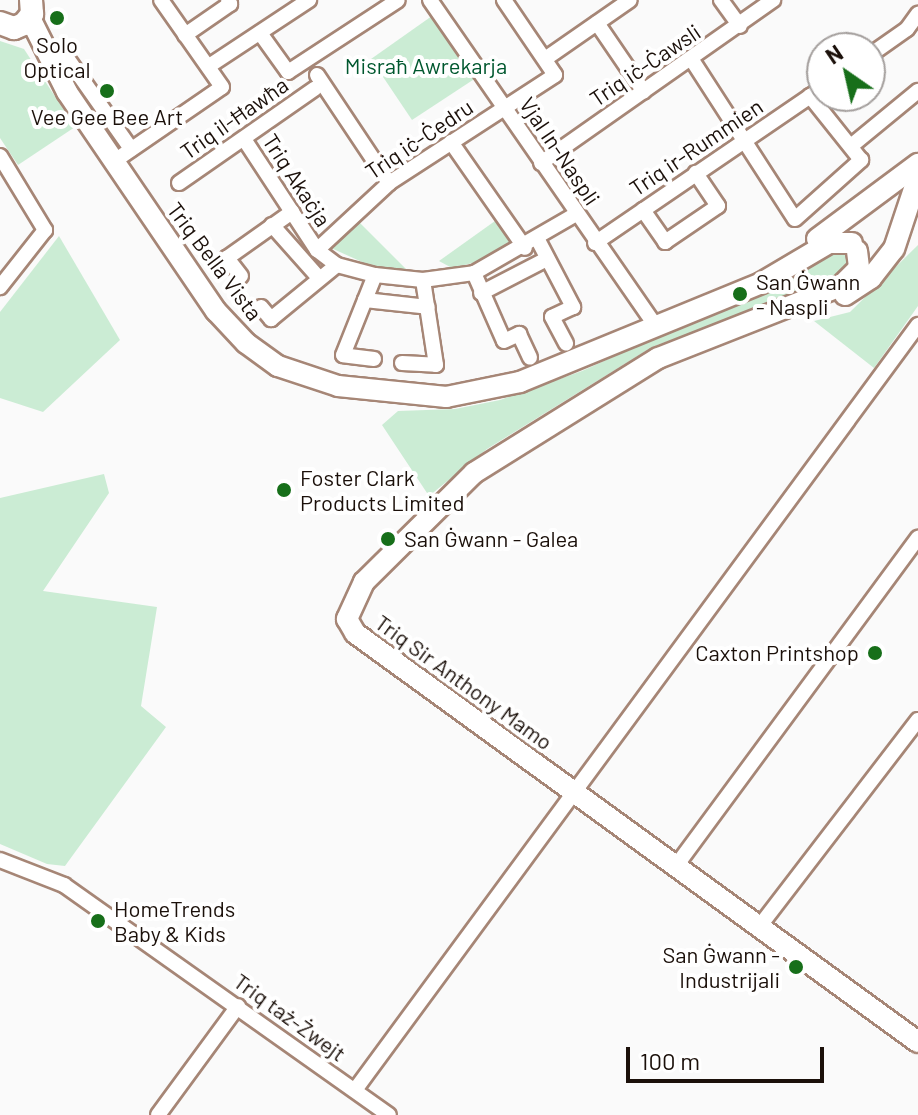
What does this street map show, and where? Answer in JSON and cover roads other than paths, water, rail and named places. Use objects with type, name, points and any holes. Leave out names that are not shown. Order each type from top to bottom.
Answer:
[{"type":"main road","name":"Triq Bella Vista","points":[[19,17],[43,48],[113,162],[216,311],[246,343],[278,366],[338,386],[446,397],[520,382],[782,272],[829,243],[862,210],[918,164]]},
{"type":"main road","points":[[829,243],[854,247],[880,258],[897,244],[918,177]]},
{"type":"main road","name":"Triq Bella Vista","points":[[739,288],[862,210]]},
{"type":"main road","points":[[854,247],[862,210],[892,215],[897,244]]},
{"type":"main road","name":"Triq Sir Anthony Mamo","points":[[779,311],[843,296],[871,278],[897,244]]},
{"type":"main road","name":"Triq Sir Anthony Mamo","points":[[854,247],[859,268],[841,286],[658,358],[474,473],[364,582],[348,608],[355,633],[918,1042]]},
{"type":"street","points":[[113,162],[222,87],[161,0]]},
{"type":"street","points":[[185,35],[230,4],[228,0]]},
{"type":"street","points":[[209,66],[309,0]]},
{"type":"street","points":[[260,33],[288,72],[398,0]]},
{"type":"street","name":"Vjal In-Naspli","points":[[430,0],[595,243],[655,325]]},
{"type":"street","points":[[508,1],[545,59],[630,0]]},
{"type":"street","points":[[721,0],[740,26]]},
{"type":"street","name":"Triq iċ-Ċawsli","points":[[541,163],[692,60],[773,0]]},
{"type":"street","points":[[886,44],[907,29],[918,14]]},
{"type":"street","points":[[597,23],[644,92]]},
{"type":"street","points":[[43,48],[65,55],[131,149]]},
{"type":"street","name":"Triq iċ-Ċedru","points":[[317,250],[389,183],[555,75],[545,59]]},
{"type":"street","points":[[692,60],[795,219],[861,160],[829,112]]},
{"type":"street","name":"Triq il-Ħawħa","points":[[179,183],[244,139],[316,82],[389,183]]},
{"type":"street","points":[[851,146],[918,91]]},
{"type":"street","name":"Triq ir-Rummien","points":[[595,243],[806,99]]},
{"type":"street","name":"Triq Akaċja","points":[[244,139],[317,250],[337,265],[375,275],[423,280],[474,273],[531,244],[576,214]]},
{"type":"street","points":[[451,142],[531,244],[547,259],[573,307],[552,317],[566,343]]},
{"type":"street","points":[[0,156],[42,220],[45,230],[0,287]]},
{"type":"street","points":[[643,210],[665,242],[718,206],[696,173]]},
{"type":"street","points":[[241,276],[227,258],[292,212]]},
{"type":"street","name":"Triq Akaċja","points":[[272,225],[319,278]]},
{"type":"street","points":[[481,293],[547,259]]},
{"type":"street","points":[[261,307],[271,319],[337,265]]},
{"type":"street","points":[[474,273],[504,341],[519,334],[530,358]]},
{"type":"street","points":[[374,359],[343,355],[375,275]]},
{"type":"street","points":[[402,363],[436,365],[423,280]]},
{"type":"street","points":[[365,300],[428,307]]},
{"type":"street","points":[[355,1090],[918,325]]},
{"type":"street","points":[[676,866],[918,538]]},
{"type":"street","points":[[759,927],[918,720]]},
{"type":"street","name":"Triq taż-Żwejt","points":[[0,860],[64,885],[389,1115]]},
{"type":"street","points":[[158,1115],[238,1006]]},
{"type":"place","name":"Solo Optical","points":[[57,18]]},
{"type":"place","name":"Vee Gee Bee Art","points":[[107,91]]},
{"type":"place","name":"San Ġwann - Naspli","points":[[740,294]]},
{"type":"place","name":"Foster Clark Products Limited","points":[[284,490]]},
{"type":"place","name":"San Ġwann - Galea","points":[[388,539]]},
{"type":"place","name":"Caxton Printshop","points":[[875,653]]},
{"type":"place","name":"HomeTrends Baby & Kids","points":[[98,921]]},
{"type":"place","name":"San Ġwann - Industrijali","points":[[796,967]]},
{"type":"park label","name":"Misraħ Awrekarja","points":[[426,66]]}]
